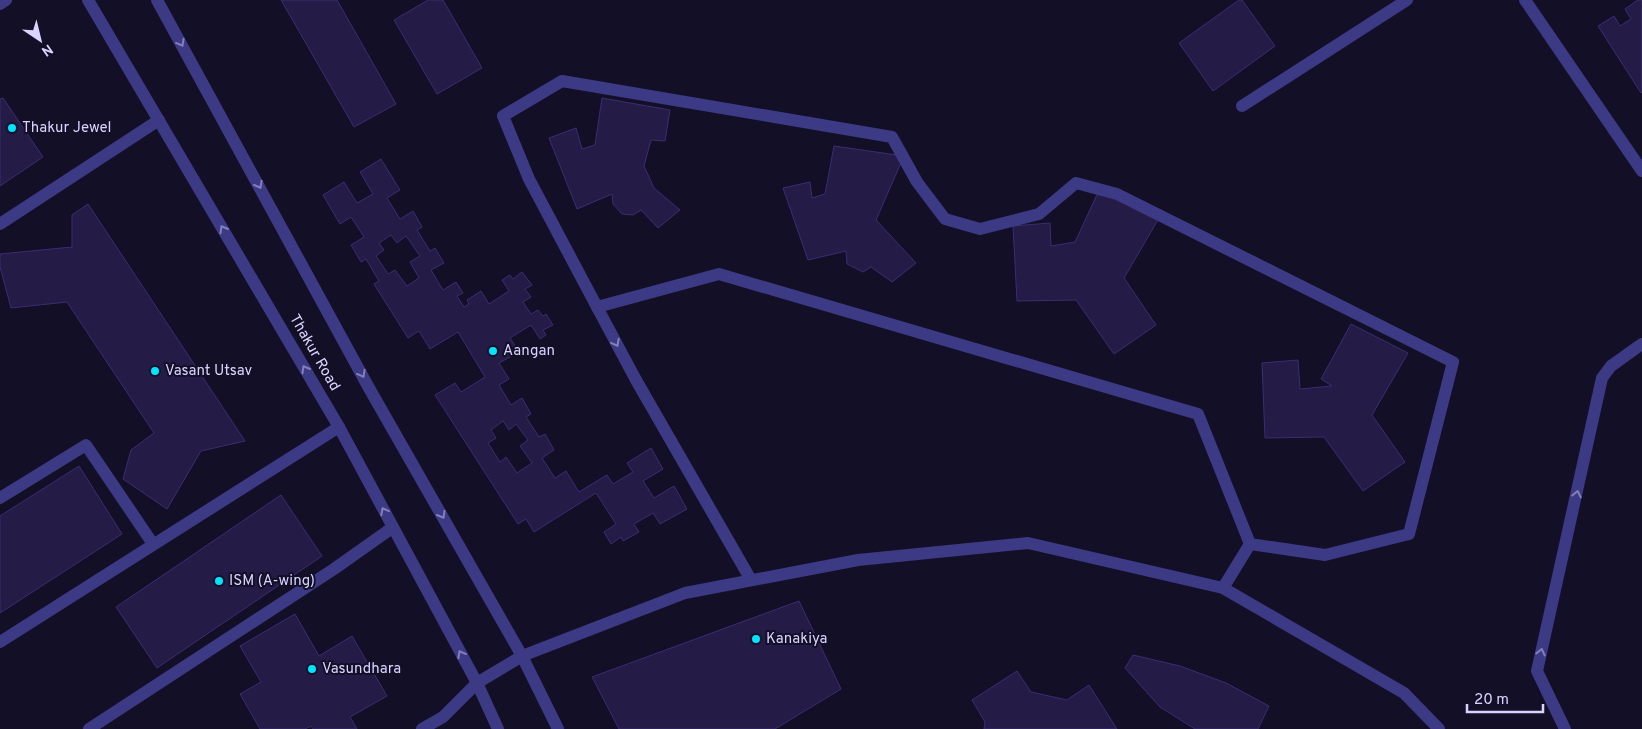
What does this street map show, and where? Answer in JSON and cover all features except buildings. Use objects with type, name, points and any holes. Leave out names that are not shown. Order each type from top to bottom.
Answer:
[{"type":"street","points":[[0,4],[6,0]]},
{"type":"street","name":"Thakur Road","points":[[88,0],[339,427],[477,683],[498,729]]},
{"type":"street","name":"Thakur Road","points":[[157,0],[369,388],[522,656],[558,729]]},
{"type":"street","points":[[1242,106],[1408,0]]},
{"type":"street","points":[[1525,0],[1642,171]]},
{"type":"street","points":[[751,580],[636,380],[529,179],[503,116],[562,81],[892,137],[917,182],[945,219],[980,229],[1038,214],[1076,183],[1118,194],[1453,362],[1409,534],[1325,555],[1250,544]]},
{"type":"street","points":[[0,224],[159,120]]},
{"type":"street","points":[[597,306],[719,274],[1198,414],[1250,544]]},
{"type":"street","points":[[1565,729],[1537,671],[1602,378],[1611,366],[1642,344]]},
{"type":"street","points":[[0,642],[339,427]]},
{"type":"street","points":[[0,498],[86,445],[153,544]]},
{"type":"street","points":[[89,729],[334,569],[392,528]]},
{"type":"street","points":[[422,729],[443,717],[477,683],[522,656],[685,593],[858,560],[1028,543],[1223,588],[1404,693],[1439,729]]},
{"type":"street","points":[[1223,588],[1250,544]]},
{"type":"place","name":"Thakur Jewel","points":[[12,128]]},
{"type":"place","name":"Aangan","points":[[493,351]]},
{"type":"place","name":"Vasant Utsav","points":[[155,371]]},
{"type":"place","name":"ISM (A-wing)","points":[[219,581]]},
{"type":"place","name":"Kanakiya","points":[[756,639]]},
{"type":"place","name":"Vasundhara","points":[[312,669]]}]
